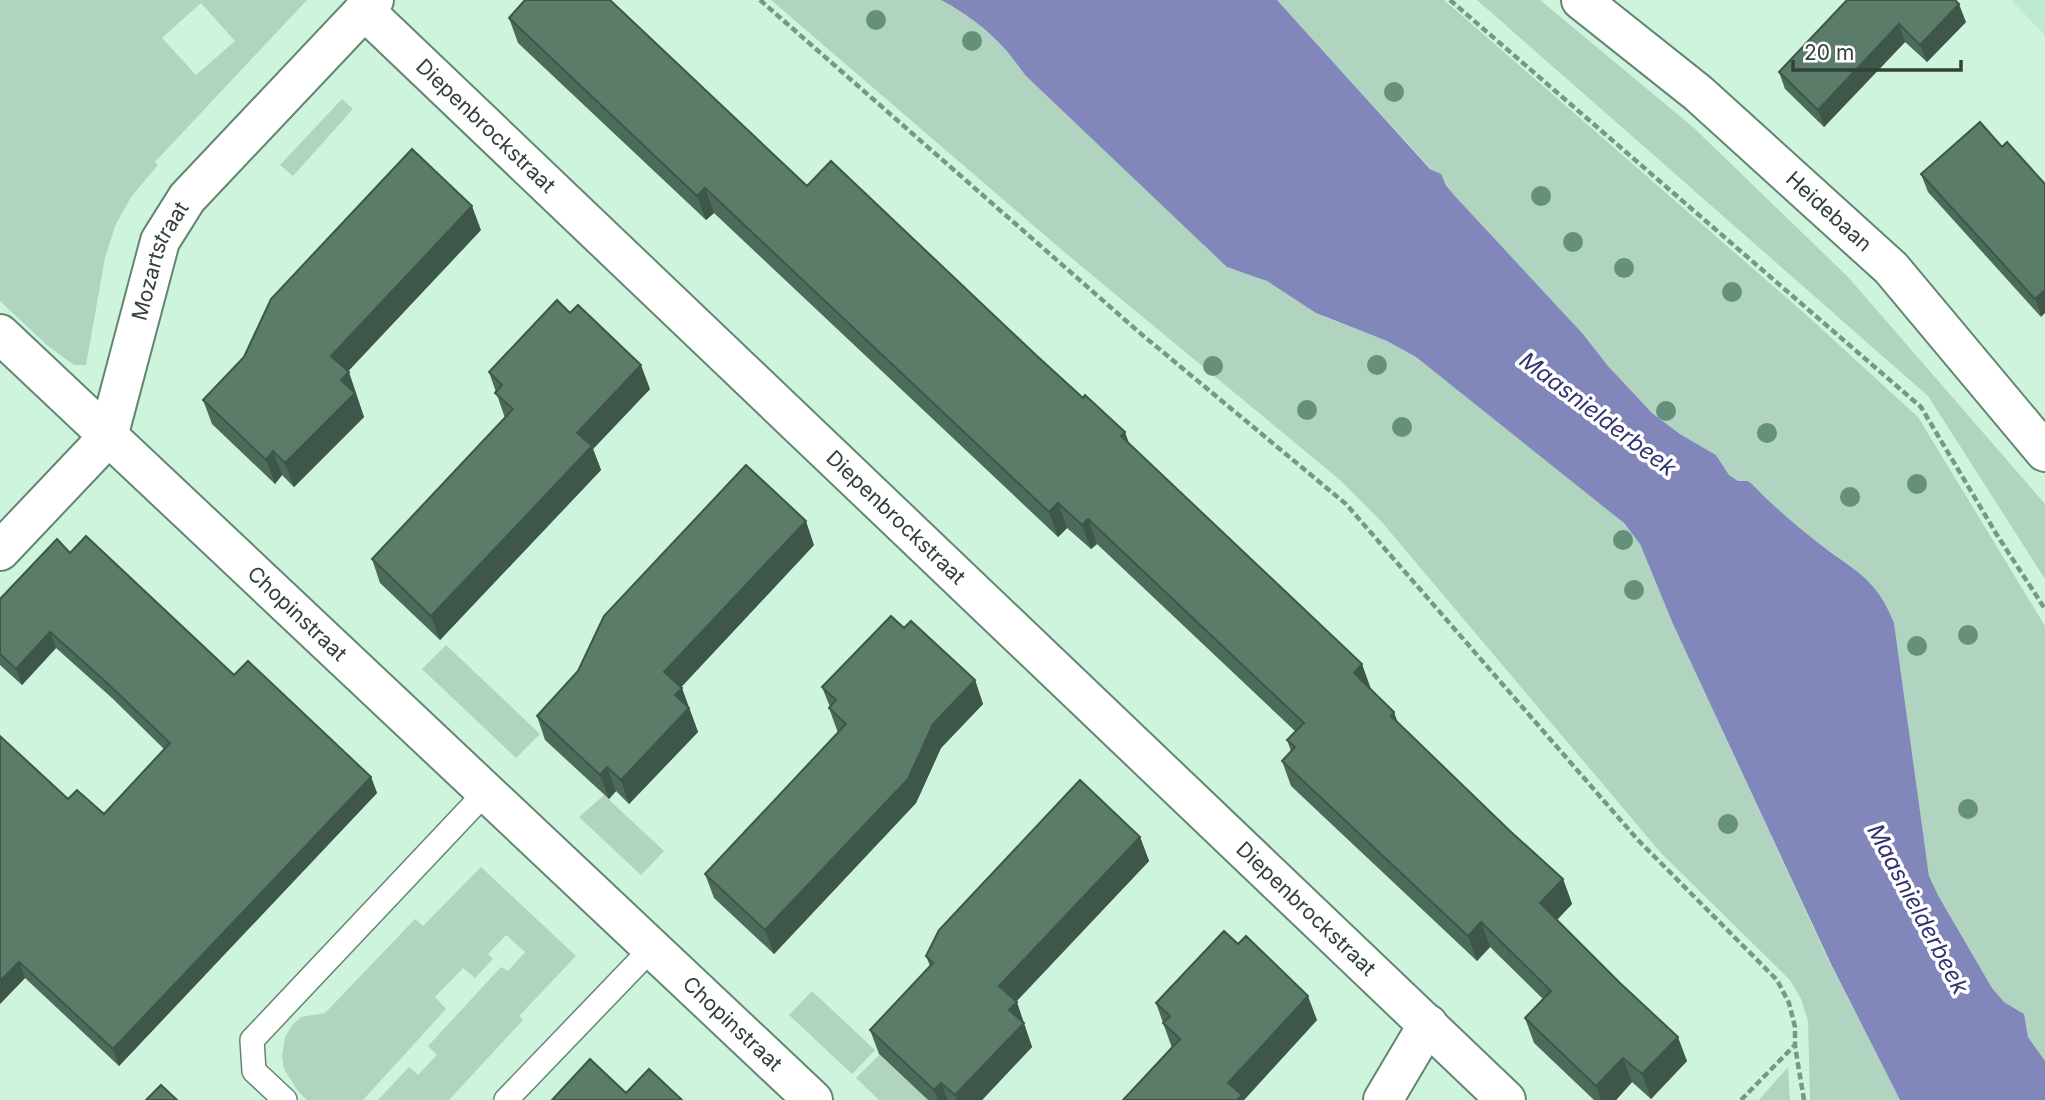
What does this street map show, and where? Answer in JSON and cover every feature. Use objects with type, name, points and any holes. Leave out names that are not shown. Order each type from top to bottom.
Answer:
[{"type":"street","name":"Heidebaan","points":[[1581,0],[1698,93],[1891,268],[2045,452]]},
{"type":"street","name":"Mozartstraat","points":[[0,551],[108,437],[159,241],[187,198],[369,5]]},
{"type":"street","name":"Diepenbrockstraat","points":[[369,5],[1506,1100]]},
{"type":"street","name":"Chopinstraat","points":[[0,334],[813,1100]]},
{"type":"street","points":[[1383,1100],[1428,1024]]},
{"type":"lane","points":[[285,1100],[254,1071],[252,1040],[486,792]]},
{"type":"lane","points":[[506,1100],[652,948]]},
{"type":"path","points":[[760,0],[1140,333],[1346,504],[1637,839],[1777,981],[1789,1003],[1796,1027],[1795,1046],[1804,1100]]},
{"type":"path","points":[[1450,0],[1921,407],[1997,535],[2045,609]]},
{"type":"path","points":[[1741,1100],[1795,1046]]},
{"type":"shaded area","points":[[0,0],[307,0],[155,162],[158,165],[131,197],[115,226],[105,258],[86,365],[74,365],[48,346],[0,301]],"holes":[[[201,3],[235,41],[196,75],[162,38]]]},
{"type":"shaded area","points":[[771,0],[941,0],[958,10],[991,35],[1026,76],[1231,269],[1267,281],[1325,317],[1387,341],[1416,357],[1616,515],[1640,544],[1673,624],[1828,959],[1900,1100],[1810,1100],[1808,1021],[1801,999],[1790,980],[1661,853],[1380,520],[1340,480],[1069,256]]},
{"type":"shaded area","points":[[1277,0],[1444,0],[1803,312],[1918,417],[2045,626],[2045,1061],[2028,1037],[2021,1012],[2004,1002],[1992,988],[1929,876],[1894,623],[1876,591],[1852,567],[1790,521],[1752,484],[1738,481],[1729,475],[1716,455],[1680,434],[1652,413],[1454,195],[1441,177]]},
{"type":"shaded area","points":[[1477,0],[1540,0],[1693,127],[1848,277],[2045,504],[2045,579],[1928,396]]},
{"type":"shaded area","points":[[2011,0],[2045,0],[2045,35],[2039,29]]},
{"type":"shaded area","points":[[342,99],[353,109],[293,176],[280,165]]},
{"type":"shaded area","points":[[446,645],[540,734],[516,758],[422,669]]},
{"type":"shaded area","points":[[604,795],[664,851],[641,875],[579,817]]},
{"type":"shaded area","points":[[481,867],[576,956],[519,1016],[523,1020],[449,1100],[378,1100],[409,1067],[418,1075],[437,1055],[428,1046],[501,967],[508,971],[525,952],[506,935],[488,954],[493,959],[475,978],[463,968],[435,997],[446,1009],[363,1100],[307,1100],[284,1069],[282,1057],[285,1037],[292,1025],[301,1017],[325,1013],[415,919],[423,926]]},
{"type":"shaded area","points":[[812,991],[875,1050],[852,1074],[789,1015]]},
{"type":"shaded area","points":[[879,1055],[928,1100],[879,1100],[856,1078]]},
{"type":"shaded area","points":[[1788,1067],[1790,1100],[1759,1100]]},
{"type":"water","name":"Maasnielderbeek","points":[[941,0],[1277,0],[1430,169],[1441,174],[1454,195],[1652,413],[1680,434],[1716,455],[1729,475],[1738,481],[1752,484],[1817,542],[1862,576],[1880,595],[1894,623],[1929,876],[1992,988],[2004,1002],[2024,1014],[2028,1037],[2045,1061],[2045,1100],[1900,1100],[1831,964],[1673,624],[1640,544],[1624,523],[1416,357],[1387,341],[1316,313],[1267,281],[1227,267],[1026,76],[991,35]]},
{"type":"building","points":[[525,0],[610,0],[807,186],[831,161],[1037,356],[1125,432],[1121,436],[1362,664],[1354,673],[1394,712],[1391,716],[1563,879],[1540,903],[1678,1037],[1642,1074],[1623,1058],[1596,1086],[1525,1018],[1551,991],[1481,922],[1468,936],[1282,761],[1295,747],[1287,740],[1304,723],[1088,519],[1082,525],[1058,503],[1049,512],[705,188],[697,196],[509,18]]},
{"type":"building","points":[[1847,0],[1955,0],[1959,4],[1920,45],[1899,24],[1818,110],[1779,72]]},
{"type":"building","points":[[1980,122],[2002,147],[2007,142],[2045,184],[2045,290],[2035,299],[1921,174]]},
{"type":"building","points":[[412,149],[472,206],[331,356],[349,372],[341,380],[355,393],[285,463],[273,451],[266,460],[203,400],[244,357],[271,299]]},
{"type":"building","points":[[557,300],[570,313],[578,305],[641,365],[577,433],[592,446],[431,616],[372,559],[513,409],[495,393],[502,385],[489,372]]},
{"type":"building","points":[[746,465],[806,521],[664,672],[682,688],[675,695],[689,708],[621,780],[607,767],[600,775],[537,716],[578,671],[604,616]]},
{"type":"building","points":[[86,536],[234,675],[248,661],[371,777],[113,1049],[19,962],[0,981],[0,736],[68,799],[77,790],[104,814],[170,743],[50,632],[16,669],[0,654],[0,599],[57,539],[70,553]]},
{"type":"building","points":[[891,616],[904,628],[911,621],[975,680],[933,724],[908,779],[765,930],[705,874],[846,724],[829,708],[836,700],[822,687]]},
{"type":"building","points":[[1080,780],[1140,837],[999,986],[1017,1002],[1009,1010],[1024,1023],[955,1095],[941,1083],[934,1090],[870,1030],[933,963],[926,956],[939,930]]},
{"type":"building","points":[[1224,931],[1238,944],[1246,936],[1308,996],[1228,1083],[1242,1095],[1237,1100],[1123,1100],[1180,1039],[1163,1023],[1170,1016],[1156,1003]]},
{"type":"building","points":[[590,1059],[626,1093],[649,1069],[682,1100],[552,1100]]},
{"type":"building","points":[[161,1085],[177,1100],[146,1100]]}]
